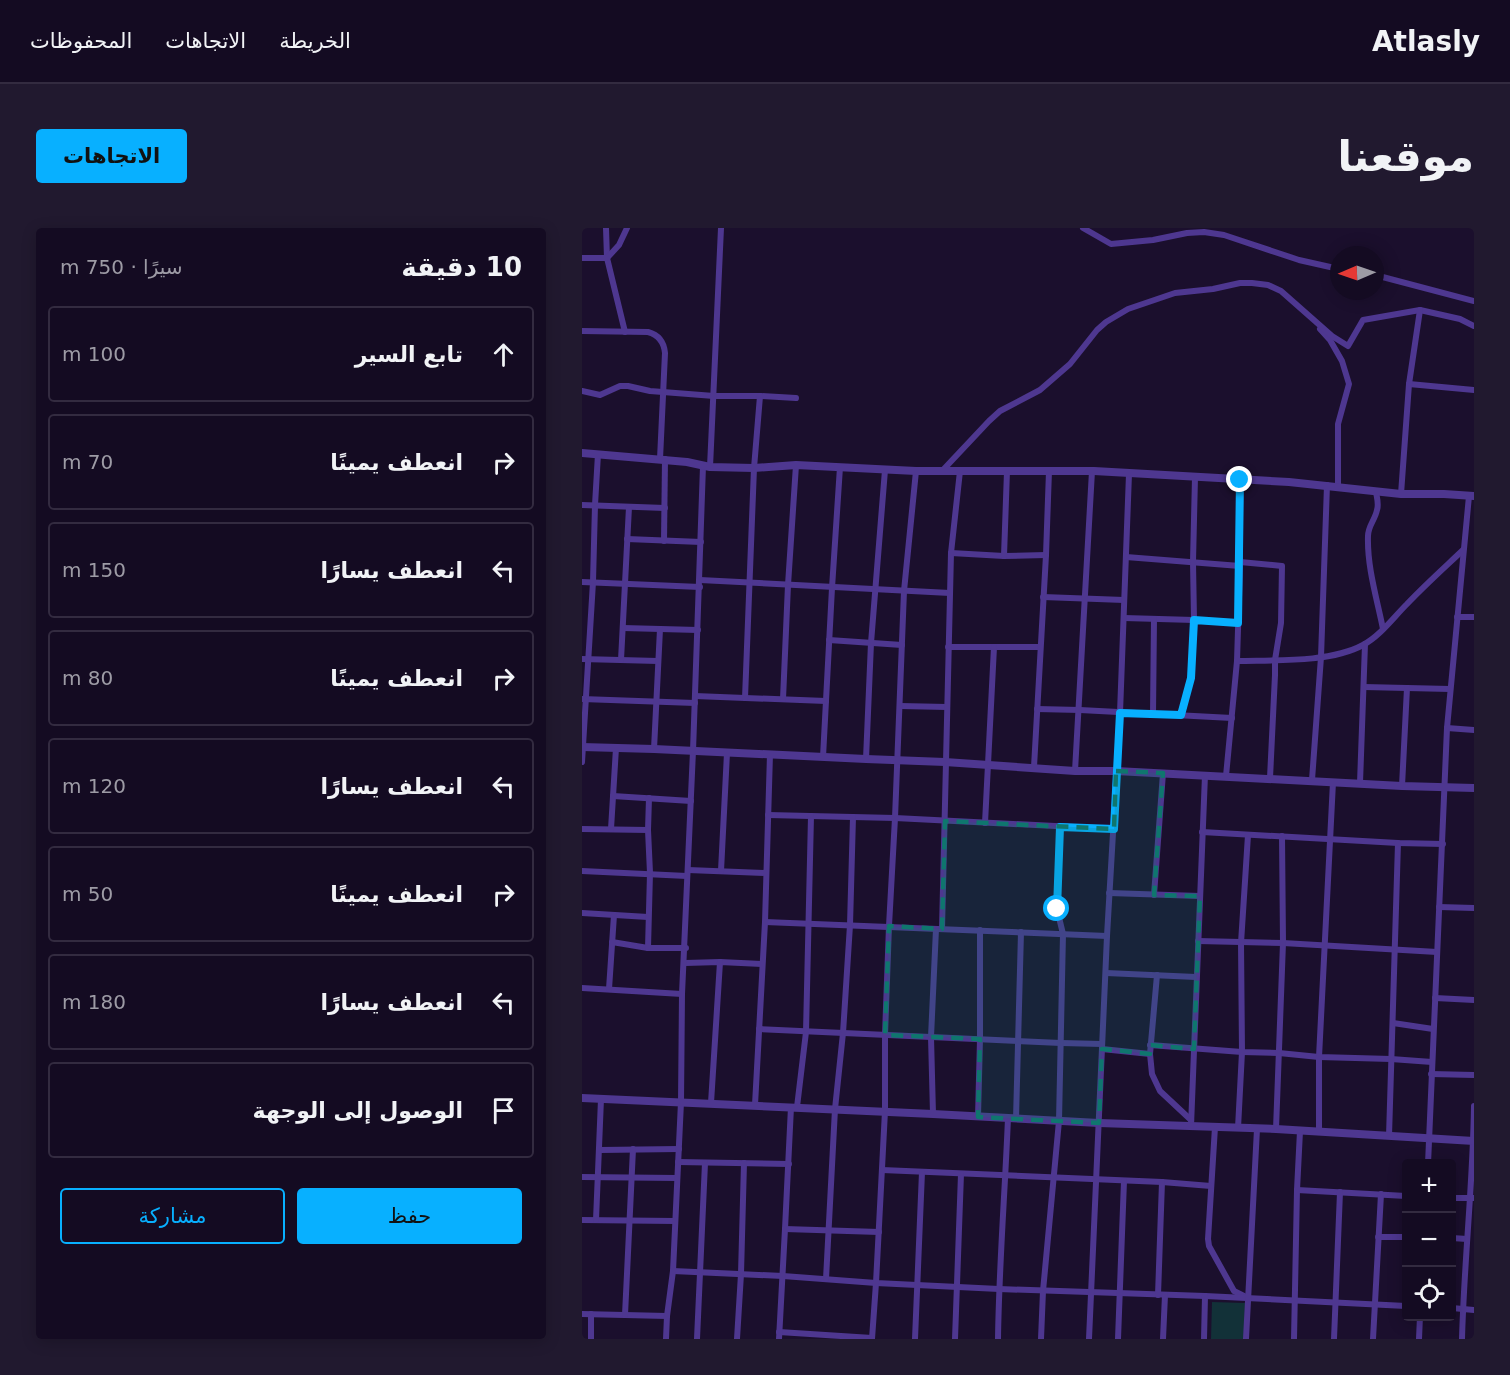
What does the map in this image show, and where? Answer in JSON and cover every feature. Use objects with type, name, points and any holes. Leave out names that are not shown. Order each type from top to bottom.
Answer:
[{"type":"street","points":[[606,228],[607,258],[625,332]]},
{"type":"street","points":[[582,258],[607,258],[619,245],[627,228]]},
{"type":"street","points":[[666,1339],[673,1271],[679,1149],[682,994],[686,948],[701,542],[714,396],[721,228]]},
{"type":"street","points":[[1083,228],[1111,244],[1153,240],[1187,233],[1203,232],[1224,235],[1299,260],[1330,267]]},
{"type":"street","points":[[1384,277],[1474,301]]},
{"type":"street","points":[[942,471],[1000,411],[1040,390],[1070,364],[1106,322],[1128,309],[1175,293],[1213,289],[1240,283],[1268,285],[1281,291],[1332,336],[1348,346],[1363,320],[1420,310],[1460,319],[1474,326]]},
{"type":"street","points":[[1401,494],[1409,384],[1420,310]]},
{"type":"street","points":[[1303,311],[1330,340],[1342,361],[1349,384],[1338,424],[1338,487]]},
{"type":"street","points":[[582,331],[648,332],[656,335],[662,341],[665,353],[664,541]]},
{"type":"street","points":[[1409,384],[1474,390]]},
{"type":"street","points":[[582,391],[600,395],[620,386],[628,386],[650,391],[714,396],[796,398]]},
{"type":"street","points":[[745,698],[754,468],[760,396]]},
{"type":"street","points":[[582,453],[663,459],[706,467],[754,468],[796,465],[916,471],[1092,471],[1289,482],[1401,494],[1472,496],[1463,550],[1447,728],[1428,1159]]},
{"type":"street","points":[[582,762],[585,659],[593,582],[598,454]]},
{"type":"street","points":[[783,699],[796,465]]},
{"type":"street","points":[[824,757],[840,467]]},
{"type":"street","points":[[866,759],[871,643],[885,470]]},
{"type":"street","points":[[811,816],[806,1032],[794,1107],[779,1336],[872,1339],[885,1112],[885,1035],[904,591],[916,471]]},
{"type":"street","points":[[933,1114],[932,1037],[945,821],[951,553],[960,471]]},
{"type":"street","points":[[1004,556],[1007,471]]},
{"type":"street","points":[[1034,767],[1049,471]]},
{"type":"street","points":[[1075,771],[1092,471]]},
{"type":"street","points":[[1089,1339],[1130,474]]},
{"type":"street","points":[[1181,715],[1191,678],[1194,620],[1195,477]]},
{"type":"street","points":[[1226,776],[1237,661],[1240,480]]},
{"type":"street","points":[[1312,780],[1321,657],[1327,486]]},
{"type":"street","points":[[1376,492],[1378,507],[1370,525],[1368,543],[1383,629]]},
{"type":"street","points":[[582,505],[665,508]]},
{"type":"street","points":[[621,660],[629,507]]},
{"type":"street","points":[[627,539],[701,542]]},
{"type":"street","points":[[1237,661],[1321,657],[1365,644],[1463,550]]},
{"type":"street","points":[[951,553],[1004,556],[1046,555]]},
{"type":"street","points":[[1126,557],[1282,566],[1281,623],[1275,660],[1270,778]]},
{"type":"street","points":[[582,582],[700,584],[750,582],[950,593]]},
{"type":"street","points":[[1043,597],[1124,600]]},
{"type":"street","points":[[1457,617],[1474,617]]},
{"type":"street","points":[[1124,618],[1238,623]]},
{"type":"street","points":[[1153,714],[1154,619]]},
{"type":"street","points":[[623,628],[698,630]]},
{"type":"street","points":[[654,749],[660,629]]},
{"type":"street","points":[[829,640],[902,645]]},
{"type":"street","points":[[1360,783],[1365,644]]},
{"type":"street","points":[[948,647],[1040,647]]},
{"type":"street","points":[[985,823],[994,647]]},
{"type":"street","points":[[585,659],[658,661]]},
{"type":"street","points":[[1364,687],[1450,689]]},
{"type":"street","points":[[1402,786],[1407,688]]},
{"type":"street","points":[[584,699],[656,702],[745,698],[826,701]]},
{"type":"street","points":[[900,706],[947,707]]},
{"type":"street","points":[[1037,709],[1232,718]]},
{"type":"street","points":[[1447,728],[1474,730]]},
{"type":"street","points":[[582,747],[1474,788]]},
{"type":"street","points":[[611,829],[616,748]]},
{"type":"street","points":[[721,871],[727,753]]},
{"type":"street","points":[[755,1105],[765,922],[770,754]]},
{"type":"street","points":[[1154,895],[1163,773]]},
{"type":"street","points":[[1191,1123],[1204,775]]},
{"type":"street","points":[[1319,1131],[1319,1057],[1333,782]]},
{"type":"street","points":[[613,796],[691,801]]},
{"type":"street","points":[[648,948],[649,798]]},
{"type":"street","points":[[768,815],[895,818],[1114,829]]},
{"type":"street","points":[[825,1279],[835,1109],[850,925],[853,817]]},
{"type":"street","points":[[1041,1339],[1043,1291],[1059,1121],[1063,934],[1057,909],[1060,827]]},
{"type":"street","points":[[582,829],[648,830]]},
{"type":"street","points":[[1202,832],[1443,844]]},
{"type":"street","points":[[1238,1128],[1242,1053],[1241,943],[1248,835]]},
{"type":"street","points":[[1276,1129],[1283,944],[1282,837]]},
{"type":"street","points":[[1389,1136],[1398,843]]},
{"type":"street","points":[[582,871],[766,873]]},
{"type":"street","points":[[1109,893],[1200,896]]},
{"type":"street","points":[[1439,907],[1474,908]]},
{"type":"street","points":[[582,913],[648,916]]},
{"type":"street","points":[[609,988],[614,915]]},
{"type":"street","points":[[765,922],[1107,936]]},
{"type":"street","points":[[978,1117],[980,930]]},
{"type":"street","points":[[998,1339],[1006,1176],[1019,1041],[1021,932]]},
{"type":"street","points":[[1198,941],[1437,952]]},
{"type":"street","points":[[612,942],[648,948],[686,948]]},
{"type":"street","points":[[711,1103],[720,962]]},
{"type":"street","points":[[685,963],[762,964]]},
{"type":"street","points":[[1106,973],[1196,977]]},
{"type":"street","points":[[1157,975],[1150,1046],[1152,1074],[1160,1091],[1191,1123]]},
{"type":"street","points":[[582,988],[682,994]]},
{"type":"street","points":[[1435,998],[1474,1000]]},
{"type":"street","points":[[1393,1023],[1433,1029]]},
{"type":"street","points":[[759,1029],[1061,1043],[1102,1046],[1150,1054]]},
{"type":"street","points":[[1150,1046],[1432,1062]]},
{"type":"street","points":[[1431,1074],[1474,1075]]},
{"type":"street","points":[[582,1098],[1099,1123],[1191,1123],[1215,1127],[1474,1141]]},
{"type":"street","points":[[596,1220],[601,1099]]},
{"type":"street","points":[[1462,1339],[1467,1239],[1472,1198],[1474,1106]]},
{"type":"street","points":[[1215,1127],[1209,1246],[1234,1291],[1248,1298]]},
{"type":"street","points":[[1246,1339],[1257,1129]]},
{"type":"street","points":[[1293,1339],[1300,1131]]},
{"type":"street","points":[[625,1315],[633,1149]]},
{"type":"street","points":[[600,1150],[679,1149]]},
{"type":"street","points":[[678,1162],[789,1164]]},
{"type":"street","points":[[697,1339],[705,1163]]},
{"type":"street","points":[[737,1339],[744,1163]]},
{"type":"street","points":[[882,1170],[1211,1186]]},
{"type":"street","points":[[915,1339],[922,1172]]},
{"type":"street","points":[[955,1339],[961,1174]]},
{"type":"street","points":[[582,1177],[677,1178]]},
{"type":"street","points":[[1118,1339],[1124,1181]]},
{"type":"street","points":[[1162,1182],[1163,1339]]},
{"type":"street","points":[[1297,1190],[1402,1196]]},
{"type":"street","points":[[1334,1339],[1340,1192]]},
{"type":"street","points":[[1373,1339],[1381,1194]]},
{"type":"street","points":[[1456,1198],[1472,1198]]},
{"type":"street","points":[[582,1220],[675,1221]]},
{"type":"street","points":[[786,1229],[879,1232]]},
{"type":"street","points":[[1378,1237],[1402,1237]]},
{"type":"street","points":[[1456,1238],[1467,1239]]},
{"type":"street","points":[[673,1271],[956,1287],[1402,1306]]},
{"type":"street","points":[[1204,1296],[1204,1339]]},
{"type":"street","points":[[1456,1308],[1474,1310]]},
{"type":"street","points":[[582,1314],[667,1316]]},
{"type":"street","points":[[591,1314],[591,1339]]},
{"type":"street","points":[[1419,1339],[1420,1321]]},
{"type":"highlighted area","points":[[1116,771],[1163,773],[1154,895],[1200,896],[1194,1049],[1150,1045],[1150,1054],[1102,1049],[1099,1123],[978,1117],[980,1039],[885,1035],[889,926],[942,929],[945,821],[1114,829]]},
{"type":"green space","points":[[1212,1302],[1245,1303],[1244,1339],[1211,1339]]},
{"type":"route","points":[[1057,909],[1060,827],[1114,829],[1120,713],[1181,715],[1191,678],[1194,620],[1238,623],[1240,480]]}]
